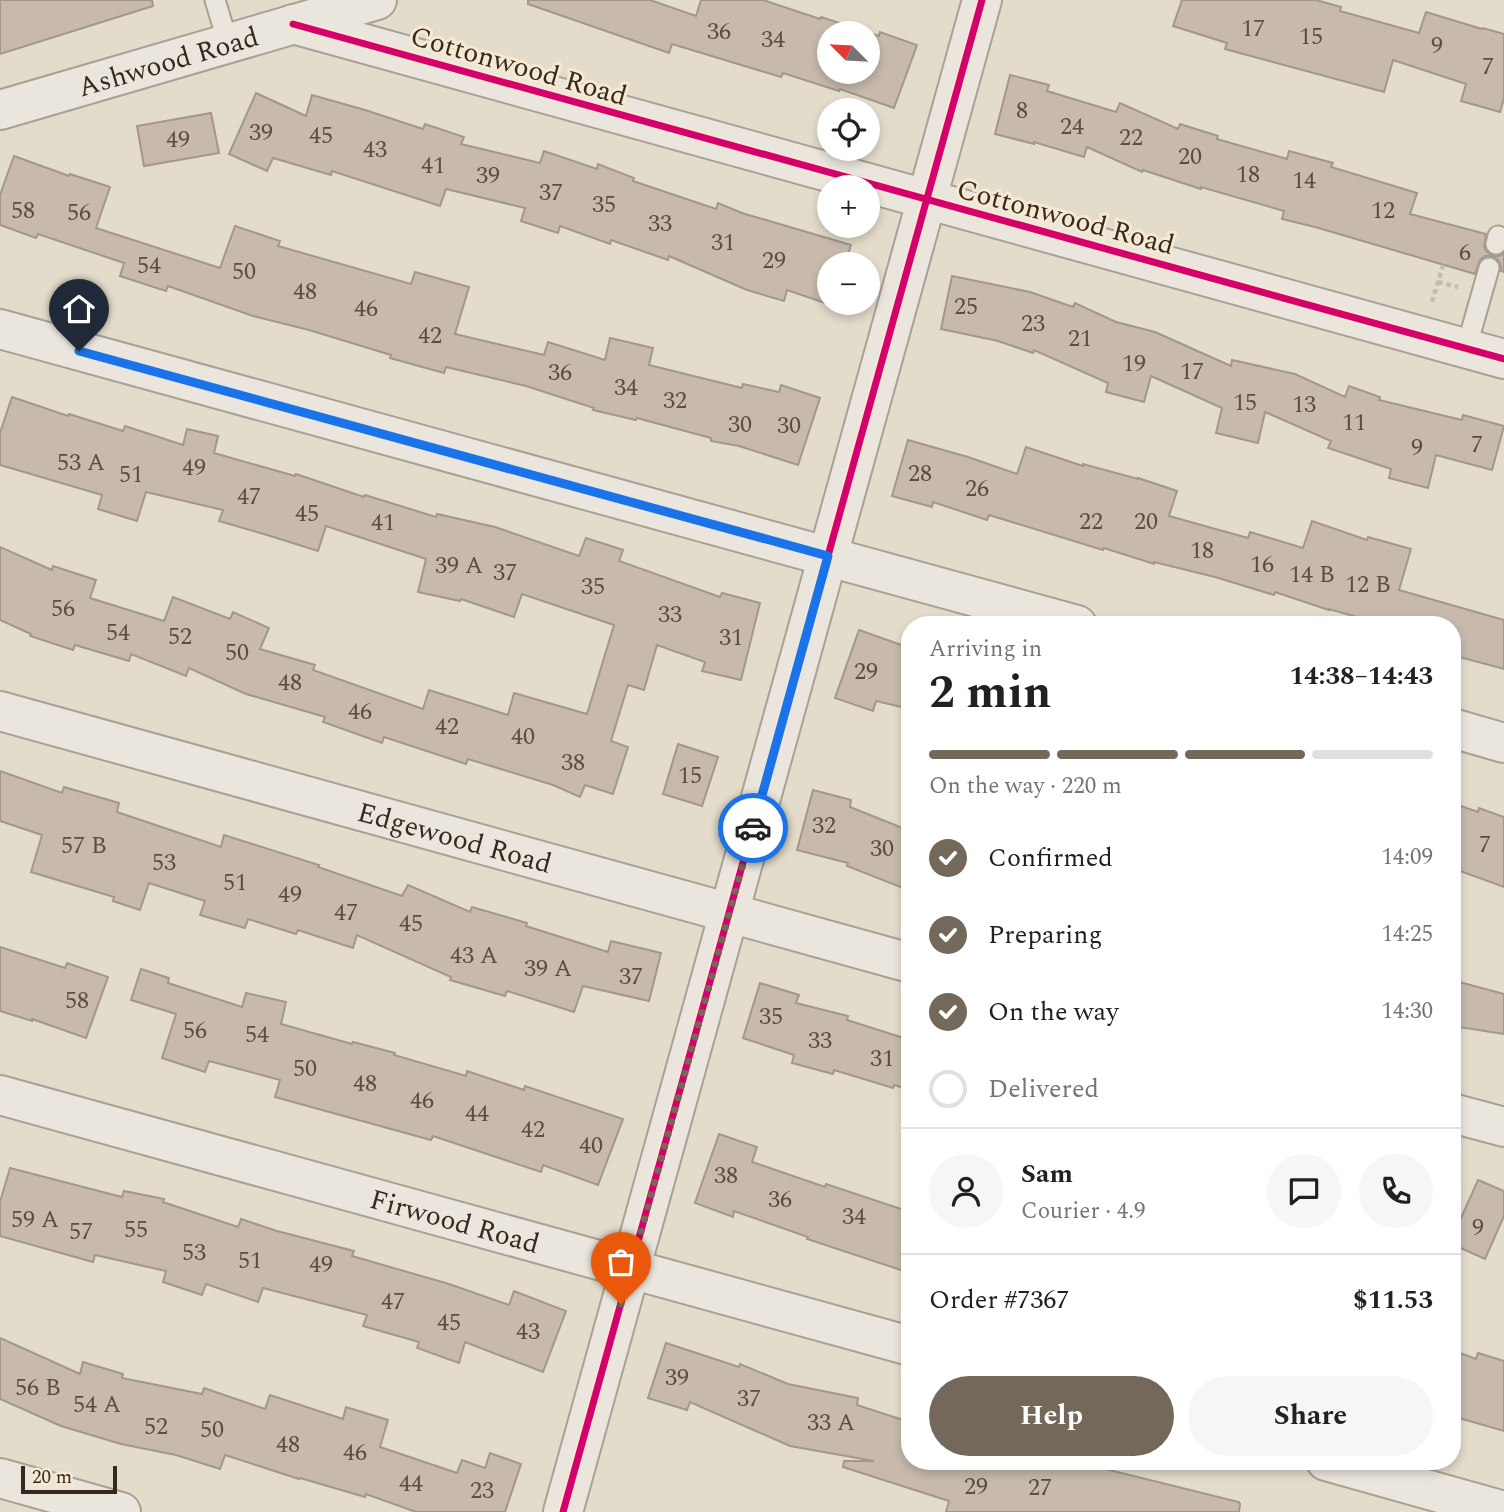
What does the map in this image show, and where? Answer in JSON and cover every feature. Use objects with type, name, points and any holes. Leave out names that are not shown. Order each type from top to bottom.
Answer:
[{"type":"street","name":"Ashwood Road","points":[[0,110],[377,0]]},
{"type":"street","points":[[563,1512],[982,0]]},
{"type":"street","name":"Cottonwood Road","points":[[293,24],[1504,359]]},
{"type":"street","points":[[0,329],[1045,616]]},
{"type":"street","name":"Edgewood Road","points":[[0,711],[901,960]]},
{"type":"street","points":[[1461,731],[1504,743]]},
{"type":"street","name":"Firwood Road","points":[[0,1095],[901,1344]]},
{"type":"street","points":[[1461,1115],[1504,1127]]},
{"type":"street","points":[[1358,1470],[1504,1511]]},
{"type":"street","points":[[0,1479],[121,1512]]},
{"type":"lane","points":[[215,0],[228,43]]},
{"type":"lane","points":[[1466,349],[1489,268]]},
{"type":"path","points":[[1432,303],[1443,265]]},
{"type":"building","points":[[0,0],[152,0],[153,6],[0,54]]},
{"type":"building","points":[[528,0],[650,0],[696,16],[701,0],[763,0],[833,21],[817,21],[817,84],[783,73],[781,77],[672,44],[669,53],[528,4]]},
{"type":"building","points":[[1182,0],[1316,0],[1341,7],[1340,11],[1419,33],[1426,12],[1504,34],[1504,98],[1500,112],[1461,101],[1466,84],[1393,60],[1384,92],[1225,49],[1227,43],[1173,26]]},
{"type":"building","points":[[880,32],[917,45],[894,108],[880,103],[880,98],[866,98],[840,89],[839,91],[817,84],[880,84]]},
{"type":"building","points":[[1010,75],[1049,85],[1047,91],[1116,112],[1120,103],[1178,129],[1180,124],[1218,136],[1217,139],[1287,159],[1289,151],[1333,163],[1331,167],[1417,193],[1410,214],[1486,234],[1484,247],[1487,252],[1494,256],[1504,253],[1504,272],[1501,271],[1498,260],[1492,256],[1485,256],[1480,260],[1475,274],[1282,219],[1284,211],[1143,170],[1142,172],[1087,147],[1084,157],[995,134]]},
{"type":"building","points":[[256,93],[306,116],[312,95],[423,129],[425,124],[464,137],[461,144],[540,163],[544,151],[597,169],[598,164],[634,178],[633,181],[716,209],[718,203],[742,213],[817,235],[817,238],[851,245],[849,252],[817,252],[817,300],[787,290],[784,301],[747,290],[669,256],[668,260],[611,240],[610,244],[560,226],[558,233],[521,221],[525,208],[446,189],[440,206],[332,171],[331,175],[273,158],[267,171],[229,154]]},
{"type":"building","points":[[211,113],[219,153],[144,166],[137,126]]},
{"type":"building","points":[[14,156],[69,176],[70,174],[110,187],[96,228],[220,268],[235,226],[280,241],[278,246],[411,284],[415,272],[469,287],[455,334],[544,355],[548,342],[605,360],[610,338],[653,348],[649,365],[742,388],[743,384],[779,392],[781,385],[820,398],[798,465],[637,418],[636,420],[593,410],[594,408],[526,386],[446,367],[444,373],[390,358],[391,355],[253,316],[168,286],[166,291],[120,276],[124,263],[38,234],[36,238],[0,225],[0,195]]},
{"type":"building","points":[[952,276],[1030,292],[1073,307],[1075,303],[1116,322],[1155,332],[1231,366],[1232,360],[1295,374],[1345,397],[1349,386],[1380,397],[1379,400],[1462,420],[1463,415],[1504,426],[1492,470],[1436,455],[1428,488],[1389,478],[1391,469],[1328,448],[1331,441],[1265,412],[1258,443],[1216,433],[1222,408],[1151,376],[1144,402],[1106,392],[1108,383],[1034,350],[1033,353],[998,341],[941,329]]},
{"type":"building","points":[[12,397],[68,416],[69,414],[123,431],[125,426],[183,445],[187,429],[218,436],[214,453],[295,476],[296,474],[436,517],[437,514],[495,527],[579,556],[586,538],[623,550],[619,561],[720,597],[722,593],[760,603],[741,680],[702,671],[705,662],[657,645],[644,690],[628,685],[611,741],[628,747],[613,794],[585,785],[580,797],[553,785],[468,759],[466,764],[384,737],[382,743],[323,722],[325,717],[246,694],[189,668],[186,676],[131,654],[129,661],[75,645],[73,650],[30,636],[31,634],[0,620],[0,547],[52,570],[53,566],[96,580],[90,598],[164,621],[173,597],[230,619],[233,612],[269,628],[260,649],[315,665],[313,670],[423,709],[429,690],[508,715],[514,693],[587,714],[614,625],[522,594],[514,617],[461,599],[460,601],[418,592],[426,559],[326,526],[318,551],[219,521],[223,510],[146,492],[137,521],[98,509],[102,495],[0,465],[0,433]]},
{"type":"building","points":[[908,440],[1017,474],[1026,447],[1083,466],[1138,478],[1177,491],[1169,516],[1248,538],[1250,532],[1303,548],[1312,521],[1367,540],[1368,537],[1411,549],[1399,590],[1504,620],[1504,669],[1461,657],[1461,616],[1354,616],[1275,592],[1274,595],[1215,577],[1154,564],[1104,548],[1103,550],[989,515],[987,520],[933,502],[932,507],[892,496]]},
{"type":"building","points":[[859,630],[901,645],[901,707],[876,701],[873,711],[835,698]]},
{"type":"building","points":[[678,744],[718,757],[702,806],[663,794]]},
{"type":"building","points":[[0,771],[62,793],[64,787],[119,803],[117,812],[221,847],[224,835],[319,865],[318,867],[402,896],[408,885],[470,912],[472,907],[608,952],[611,941],[661,953],[649,1001],[583,986],[574,1012],[507,991],[505,996],[450,980],[451,977],[357,935],[353,948],[298,930],[296,934],[248,919],[245,928],[200,915],[205,901],[149,883],[140,910],[113,901],[114,897],[31,872],[42,835],[0,821]]},
{"type":"building","points":[[813,790],[851,800],[850,807],[901,827],[901,887],[847,866],[848,863],[797,850]]},
{"type":"building","points":[[1461,806],[1478,812],[1479,808],[1504,817],[1504,887],[1461,871]]},
{"type":"building","points":[[0,947],[65,968],[67,963],[108,977],[86,1038],[0,1011]]},
{"type":"building","points":[[141,969],[169,978],[168,983],[242,1007],[246,993],[286,1002],[281,1024],[395,1053],[394,1055],[466,1076],[467,1071],[524,1090],[525,1086],[623,1119],[598,1185],[543,1165],[541,1172],[433,1136],[431,1140],[275,1097],[280,1080],[209,1061],[205,1072],[162,1058],[176,1014],[131,1000]]},
{"type":"building","points":[[1461,982],[1504,994],[1504,1034],[1461,1027]]},
{"type":"building","points":[[760,983],[799,995],[796,1003],[848,1016],[847,1020],[901,1037],[901,1087],[894,1085],[893,1088],[834,1070],[833,1074],[792,1063],[794,1055],[743,1038]]},
{"type":"building","points":[[719,1134],[757,1147],[752,1162],[901,1209],[901,1270],[734,1211],[733,1217],[695,1203]]},
{"type":"building","points":[[10,1168],[122,1197],[124,1191],[164,1199],[163,1202],[238,1227],[241,1219],[354,1251],[352,1256],[449,1284],[509,1305],[514,1291],[566,1311],[543,1372],[465,1342],[459,1363],[417,1348],[419,1342],[363,1326],[367,1315],[263,1288],[258,1302],[206,1284],[202,1295],[163,1282],[166,1271],[95,1255],[93,1262],[0,1236],[0,1202]]},
{"type":"building","points":[[1478,1180],[1504,1191],[1504,1216],[1485,1259],[1461,1248],[1461,1218]]},
{"type":"building","points":[[0,1338],[80,1374],[83,1362],[123,1374],[122,1378],[202,1394],[204,1388],[265,1409],[270,1395],[343,1419],[346,1407],[388,1420],[380,1447],[457,1473],[462,1460],[485,1468],[490,1453],[521,1464],[505,1512],[416,1512],[366,1494],[365,1497],[299,1479],[225,1455],[220,1469],[61,1426],[0,1399]]},
{"type":"building","points":[[666,1343],[739,1367],[740,1364],[788,1384],[858,1398],[857,1405],[901,1419],[901,1470],[1109,1470],[1239,1502],[1239,1512],[946,1512],[949,1501],[843,1467],[844,1461],[874,1461],[790,1446],[690,1402],[687,1410],[648,1398]]},
{"type":"building","points":[[1461,1353],[1476,1359],[1478,1353],[1504,1361],[1504,1431],[1461,1419]]},
{"type":"cycle path","points":[[563,1512],[982,0]]},
{"type":"cycle path","points":[[293,24],[1504,359]]},
{"type":"way so far","points":[[621,1304],[753,828]]},
{"type":"route","points":[[79,351],[828,556],[753,828]]}]
